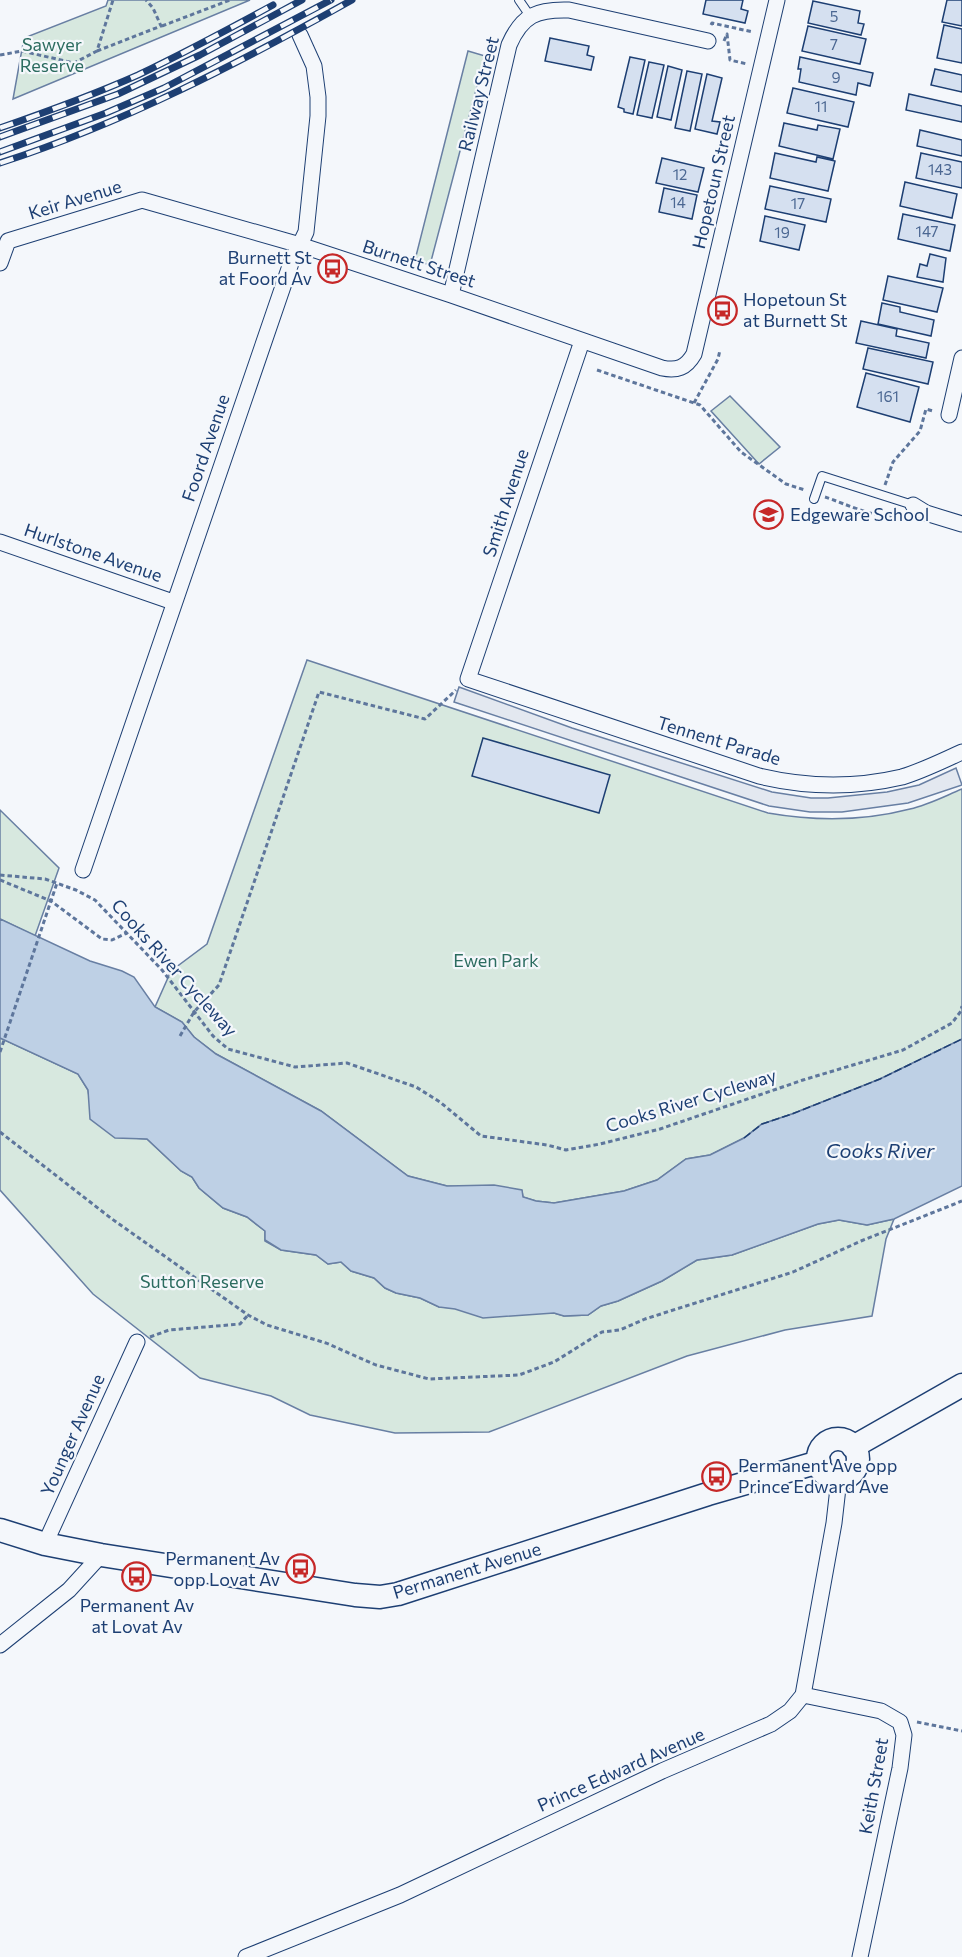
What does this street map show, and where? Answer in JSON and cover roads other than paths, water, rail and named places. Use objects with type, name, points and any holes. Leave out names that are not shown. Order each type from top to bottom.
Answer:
[{"type":"main road","points":[[854,1446],[962,1385]]},
{"type":"main road","points":[[833,1440],[844,1441],[854,1446],[858,1458],[851,1475],[839,1479],[828,1476],[820,1467],[819,1462],[824,1446],[833,1440]]},
{"type":"main road","name":"Permanent Avenue","points":[[0,1530],[45,1544],[101,1555],[380,1597],[398,1594],[708,1494],[819,1462]]},
{"type":"street","name":"Hopetoun Street","points":[[682,368],[690,362],[694,354],[777,0]]},
{"type":"street","points":[[530,16],[548,9],[569,10],[714,45]]},
{"type":"street","name":"Railway Street","points":[[450,295],[508,45],[516,29],[530,16]]},
{"type":"street","name":"Foord Avenue","points":[[83,870],[291,263],[306,232],[318,97],[314,66],[300,35]]},
{"type":"street","name":"Burnett Street","points":[[142,200],[300,245],[662,368],[671,370],[682,368]]},
{"type":"street","name":"Keir Avenue","points":[[0,263],[8,241],[142,200]]},
{"type":"street","name":"Smith Avenue","points":[[468,679],[582,341]]},
{"type":"street","points":[[949,415],[962,358]]},
{"type":"street","points":[[913,506],[926,513],[962,524]]},
{"type":"street","name":"Hurlstone Avenue","points":[[0,542],[173,602]]},
{"type":"street","name":"Tennent Parade","points":[[468,679],[748,772],[794,783],[828,785],[893,778],[915,773],[962,753]]},
{"type":"street","name":"Younger Avenue","points":[[45,1544],[137,1342]]},
{"type":"street","points":[[803,1695],[834,1523],[839,1479]]},
{"type":"street","points":[[0,1645],[69,1590],[101,1555]]},
{"type":"street","name":"Keith Street","points":[[803,1695],[872,1708],[900,1722],[904,1735],[903,1754],[860,1957]]},
{"type":"street","name":"Prince Edward Avenue","points":[[246,1957],[400,1895],[670,1767],[771,1724],[790,1711],[803,1695]]},
{"type":"lane","points":[[519,0],[530,16]]},
{"type":"lane","points":[[815,496],[822,476],[913,506]]},
{"type":"water","name":"Cooks River","points":[[0,919],[90,961],[134,977],[155,1007],[182,1022],[194,1037],[216,1054],[321,1111],[408,1176],[447,1186],[494,1185],[522,1190],[523,1197],[536,1201],[554,1203],[624,1191],[657,1180],[686,1159],[710,1155],[744,1138],[762,1124],[880,1079],[962,1039],[962,1186],[894,1219],[867,1225],[839,1220],[818,1224],[732,1255],[697,1260],[662,1281],[618,1301],[601,1306],[588,1315],[564,1316],[554,1313],[483,1318],[455,1309],[439,1307],[420,1298],[385,1288],[374,1278],[351,1271],[341,1262],[328,1264],[316,1255],[281,1250],[265,1240],[265,1231],[247,1217],[223,1208],[199,1188],[192,1177],[181,1171],[147,1139],[115,1138],[90,1119],[88,1090],[78,1074],[0,1038]]},
{"type":"railway","points":[[0,137],[118,94],[200,55],[302,0]]},
{"type":"railway","points":[[0,152],[106,113],[164,88],[331,0]]},
{"type":"railway","points":[[0,163],[91,130],[180,90],[352,0]]},
{"type":"railway","points":[[0,128],[138,75],[273,5]]},
{"type":"place","name":"Burnett St at Foord Av","points":[[333,268]]},
{"type":"place","name":"Hopetoun St at Burnett St","points":[[722,310]]},
{"type":"place","name":"Edgeware School","points":[[769,515]]},
{"type":"place","name":"Permanent Ave opp Prince Edward Ave","points":[[717,1476]]},
{"type":"place","name":"Permanent Av opp Lovat Av","points":[[301,1569]]},
{"type":"place","name":"Permanent Av at Lovat Av","points":[[137,1577]]},
{"type":"park label","name":"Sawyer Reserve","points":[[52,55]]},
{"type":"park label","name":"Ewen Park","points":[[496,961]]},
{"type":"park label","name":"Sutton Reserve","points":[[202,1282]]}]
